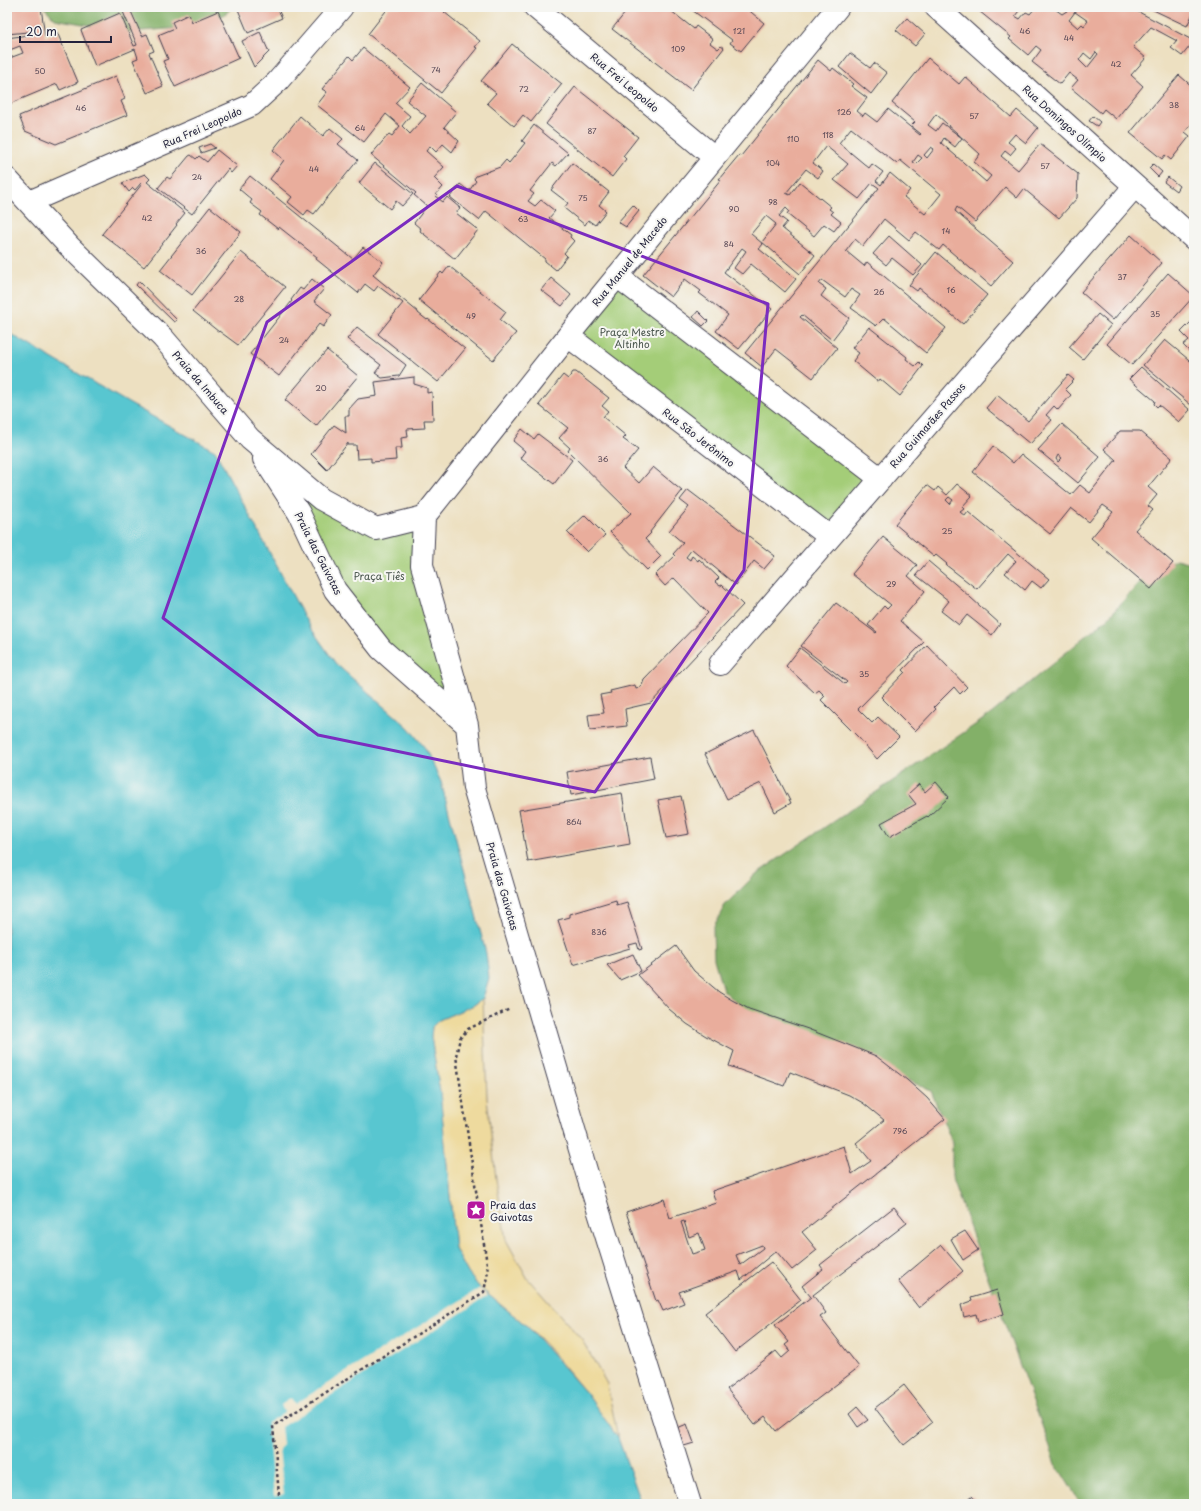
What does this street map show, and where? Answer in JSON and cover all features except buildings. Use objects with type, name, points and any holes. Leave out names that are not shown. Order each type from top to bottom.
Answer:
[{"type":"street","name":"Rua Frei Leopoldo","points":[[29,202],[252,105],[277,82],[342,7]]},
{"type":"street","name":"Rua Frei Leopoldo","points":[[535,7],[714,157]]},
{"type":"street","name":"Rua Manuel de Macedo","points":[[424,517],[568,336],[838,7]]},
{"type":"street","name":"Rua Domingos Olímpio","points":[[936,7],[1194,239]]},
{"type":"street","name":"Praia da Imbuca","points":[[7,179],[69,246],[163,338],[250,439],[322,499],[376,529],[424,517]]},
{"type":"street","name":"Rua Guimarães Passos","points":[[720,664],[1135,186]]},
{"type":"street","points":[[617,276],[881,479]]},
{"type":"street","name":"Rua São Jerônimo","points":[[568,336],[830,537]]},
{"type":"street","name":"Praia das Gaivotas","points":[[250,439],[299,513],[336,590],[382,649],[467,725]]},
{"type":"street","name":"Praia das Gaivotas","points":[[424,517],[422,565],[467,725],[474,788],[588,1177],[690,1504]]},
{"type":"path","points":[[279,1495],[273,1426],[484,1292],[488,1270],[456,1056],[460,1038],[468,1029],[535,997]]},
{"type":"highlighted area","points":[[457,186],[768,304],[744,570],[595,792],[318,735],[163,618],[267,322]]},
{"type":"green space","points":[[44,7],[233,7],[224,15],[181,28],[127,32],[55,19]]},
{"type":"green space","name":"Praça Mestre Altinho","points":[[617,276],[881,479],[830,537],[568,336]]},
{"type":"green space","name":"Praça Tiês","points":[[250,439],[376,529],[424,517],[422,565],[467,725],[381,649]]},
{"type":"green space","points":[[1176,559],[1194,564],[1194,1504],[1081,1504],[1056,1464],[952,1179],[952,1142],[931,1091],[816,1036],[746,1011],[723,990],[714,959],[713,928],[725,905],[756,874],[991,714],[1107,619],[1141,581]]},
{"type":"sand","name":"Praia das Gaivotas","points":[[483,998],[487,1098],[496,1179],[506,1240],[528,1279],[582,1340],[607,1384],[618,1438],[587,1394],[546,1345],[528,1327],[480,1288],[468,1273],[455,1249],[440,1092],[431,1037],[432,1027],[439,1020],[474,1005]]},
{"type":"water","points":[[7,332],[130,404],[215,451],[308,624],[336,664],[408,727],[425,748],[441,782],[486,953],[489,978],[483,998],[474,1005],[439,1020],[432,1027],[431,1037],[440,1092],[455,1249],[468,1273],[480,1288],[528,1327],[587,1394],[618,1438],[642,1504],[7,1504]]},
{"type":"pier","points":[[480,1288],[488,1296],[281,1427],[283,1445],[279,1449],[284,1494],[274,1496],[267,1423],[284,1412],[281,1405],[291,1398],[295,1404]]},
{"type":"place","name":"Praia das Gaivotas","points":[[476,1210]]}]
